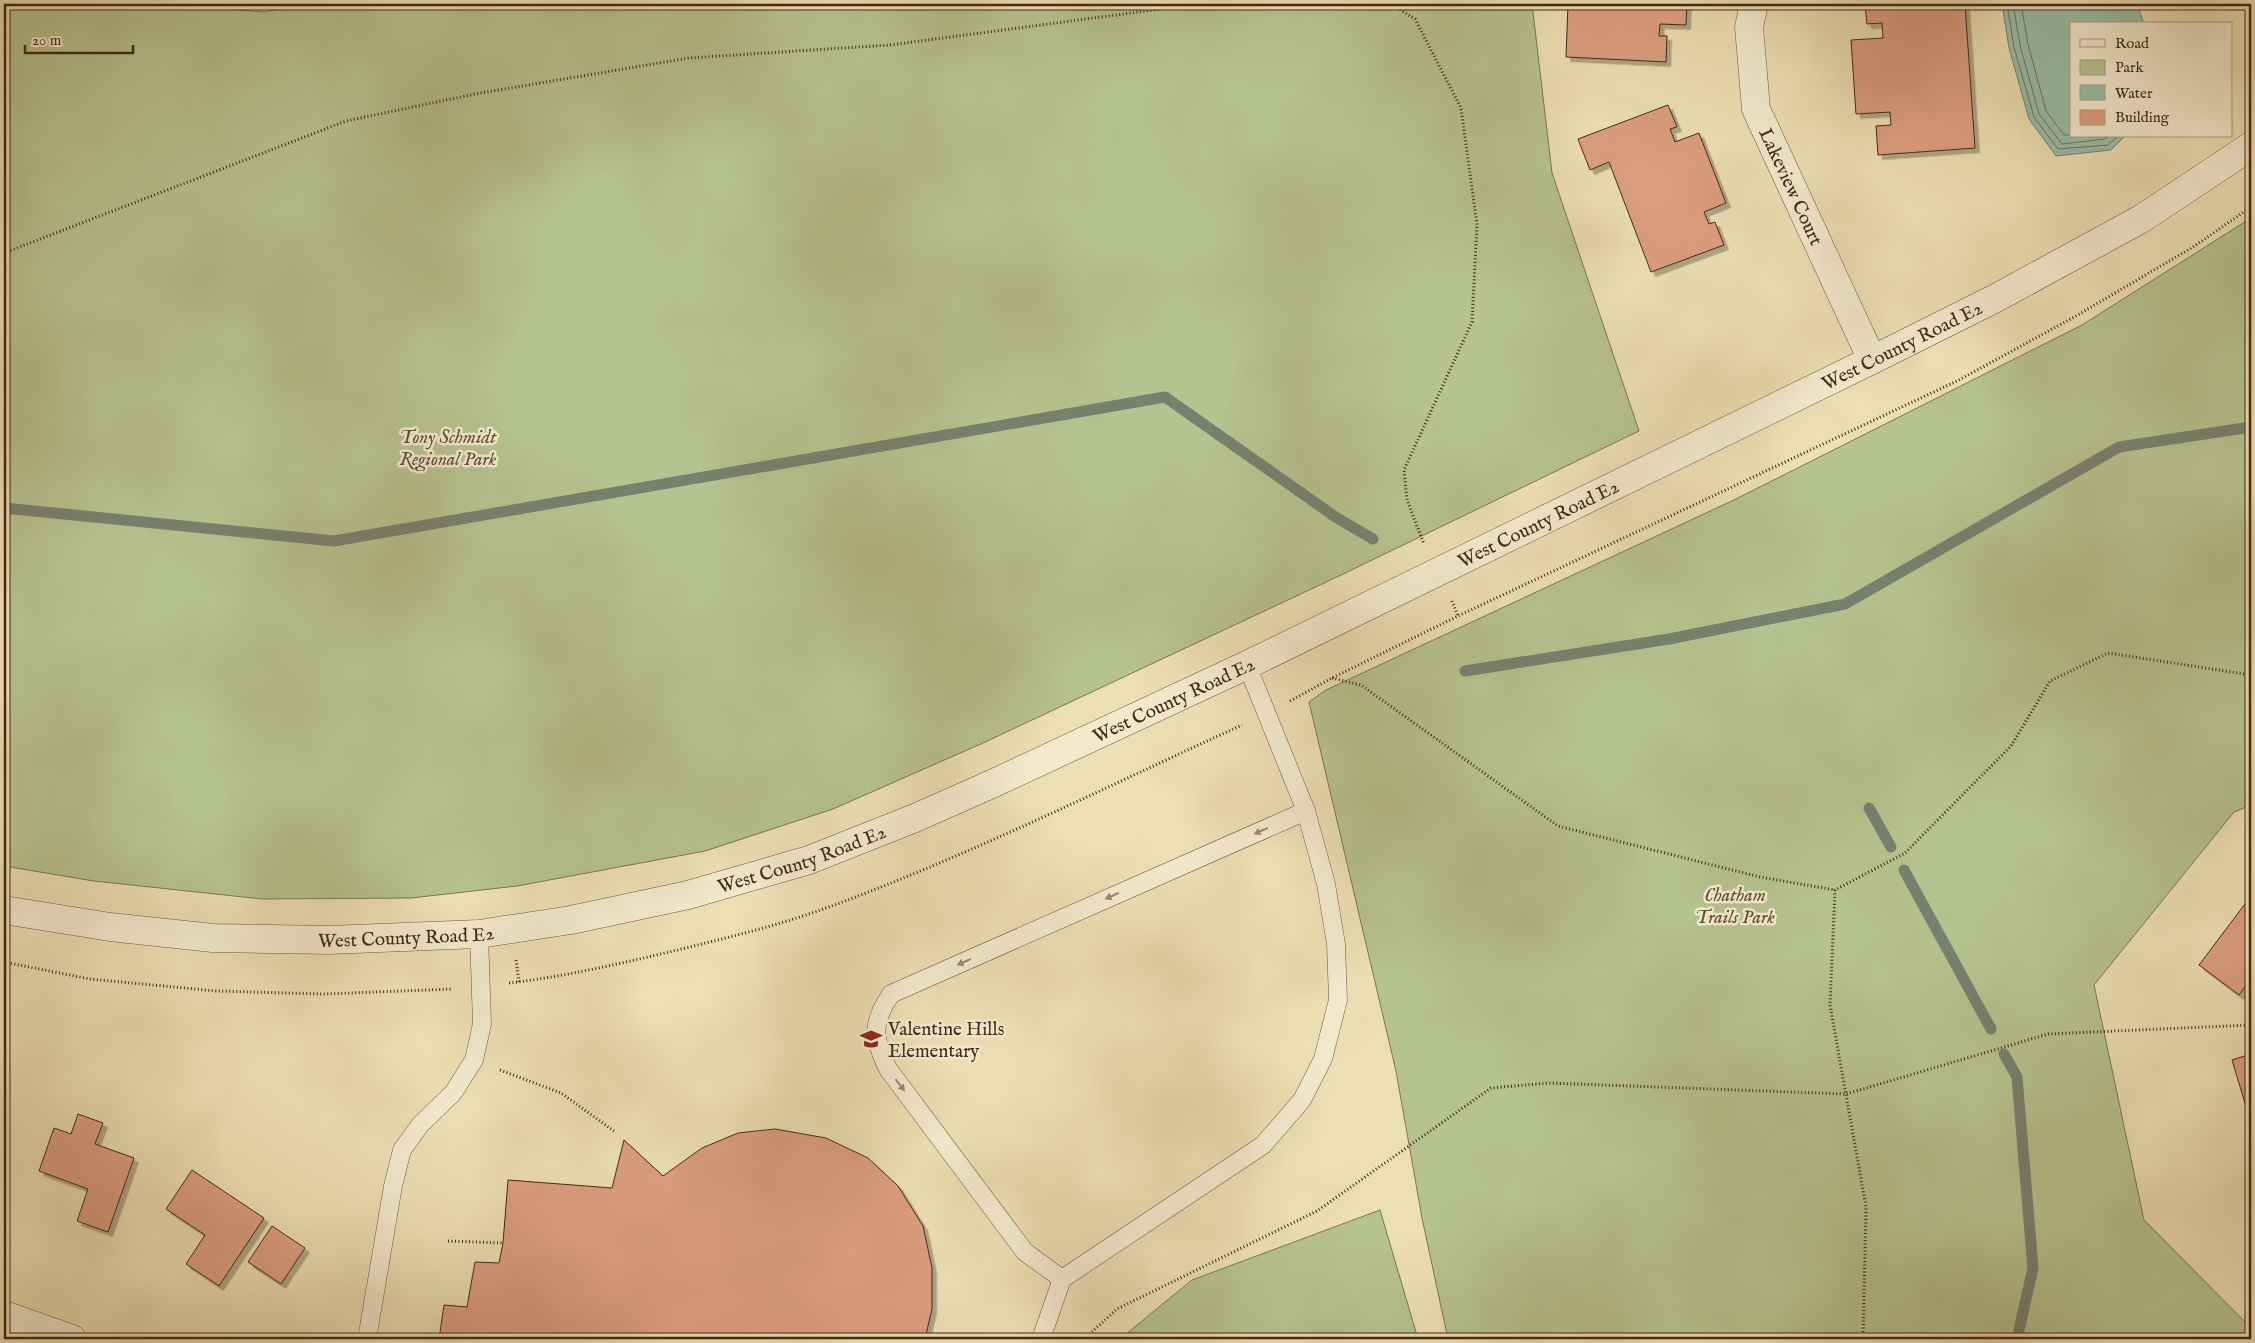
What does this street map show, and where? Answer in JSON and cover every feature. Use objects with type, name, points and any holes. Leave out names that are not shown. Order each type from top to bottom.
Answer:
[{"type":"street","name":"Lakeview Court","points":[[1754,4],[1749,27],[1756,109],[1872,360]]},
{"type":"street","name":"West County Road E2","points":[[4,910],[110,927],[213,938],[329,940],[479,934],[571,920],[688,895],[809,860],[977,791],[1247,666],[1872,360],[1996,298],[2140,219],[2251,146]]},
{"type":"street","points":[[4,1315],[72,1339]]},
{"type":"lane","points":[[1041,1339],[1062,1279],[1263,1145],[1302,1100],[1323,1059],[1338,1000],[1336,944],[1326,884],[1306,811],[1247,666]]},
{"type":"lane","points":[[1062,1279],[1026,1252],[888,1069],[879,1048],[876,1030],[880,1011],[891,994],[1306,811]]},
{"type":"lane","points":[[367,1339],[393,1186],[402,1150],[420,1125],[454,1093],[474,1060],[482,1024],[479,934]]},
{"type":"path","points":[[4,253],[346,121],[475,94],[689,58],[890,45],[1199,4]]},
{"type":"path","points":[[1391,4],[1415,19],[1461,108],[1477,225],[1472,322],[1404,470],[1407,500],[1421,538]]},
{"type":"path","points":[[1304,694],[1332,678],[1458,616],[1957,381],[2076,316],[2192,247],[2251,207]]},
{"type":"path","points":[[1332,678],[1361,685],[1558,826],[1760,877],[1835,890],[1905,853],[2011,746],[2050,681],[2108,653],[2251,675]]},
{"type":"path","points":[[519,982],[554,978],[630,962],[737,935],[828,907],[935,865],[1222,735]]},
{"type":"path","points":[[1835,890],[1830,1005],[1866,1208],[1863,1339]]},
{"type":"path","points":[[4,962],[90,979],[216,991],[324,994],[438,990]]},
{"type":"path","points":[[1084,1339],[1117,1309],[1317,1211],[1491,1088],[1549,1083],[1846,1094],[2048,1034],[2251,1026]]},
{"type":"path","points":[[500,1070],[561,1093],[614,1131]]},
{"type":"path","points":[[448,1240],[503,1243]]},
{"type":"green space","name":"Tony Schmidt Regional Park","points":[[4,4],[154,4],[265,12],[301,4],[1532,4],[1552,173],[1639,431],[1339,576],[983,743],[833,809],[705,851],[517,886],[411,898],[262,899],[94,881],[4,866]]},
{"type":"green space","name":"Chatham Trails Park","points":[[2251,218],[2251,805],[2234,812],[2094,985],[2144,1220],[2251,1328],[2251,1339],[1448,1339],[1422,1218],[1396,1071],[1309,702],[1326,690],[1736,499],[2082,325]]},
{"type":"green space","points":[[1380,1210],[1418,1339],[1120,1339],[1192,1280]]},
{"type":"water","points":[[2002,4],[2137,4],[2143,22],[2070,22],[2070,138],[2123,138],[2111,150],[2056,156],[2029,119],[2009,48]]},
{"type":"building","points":[[1568,4],[1590,6],[1590,4],[1687,4],[1686,25],[1660,24],[1659,36],[1667,36],[1666,62],[1566,57]]},
{"type":"building","points":[[1965,4],[1975,148],[1878,155],[1876,126],[1891,125],[1890,112],[1856,114],[1851,40],[1883,38],[1882,23],[1867,24],[1865,5]]},
{"type":"building","points":[[1668,105],[1677,127],[1670,129],[1675,142],[1699,133],[1726,203],[1704,212],[1709,224],[1715,222],[1724,245],[1651,272],[1609,162],[1590,170],[1578,139]]},
{"type":"building","points":[[2251,896],[2251,979],[2239,995],[2199,965]]},
{"type":"building","points":[[2251,1054],[2251,1123],[2232,1060]]},
{"type":"building","points":[[78,1114],[103,1123],[95,1144],[134,1158],[108,1232],[77,1221],[88,1189],[39,1171],[54,1128],[71,1134]]},
{"type":"building","points":[[775,1129],[826,1138],[868,1158],[898,1186],[923,1226],[932,1268],[932,1309],[925,1339],[439,1339],[444,1305],[467,1307],[475,1262],[499,1263],[503,1243],[508,1180],[612,1188],[624,1140],[663,1176],[702,1148],[738,1133]]},
{"type":"building","points":[[192,1170],[264,1218],[219,1286],[186,1264],[205,1235],[166,1209]]},
{"type":"building","points":[[272,1226],[305,1248],[281,1284],[248,1262]]},
{"type":"waterway","points":[[4,508],[334,541],[1165,397],[1337,518],[1373,539]]},
{"type":"waterway","points":[[1465,671],[1669,639],[1845,604],[2119,447],[2251,427]]},
{"type":"waterway","points":[[1869,808],[1891,847]]},
{"type":"waterway","points":[[1904,870],[1991,1029]]},
{"type":"waterway","points":[[2004,1054],[2017,1077],[2033,1268],[2017,1339]]},
{"type":"place","name":"Valentine Hills Elementary","points":[[871,1039]]}]
